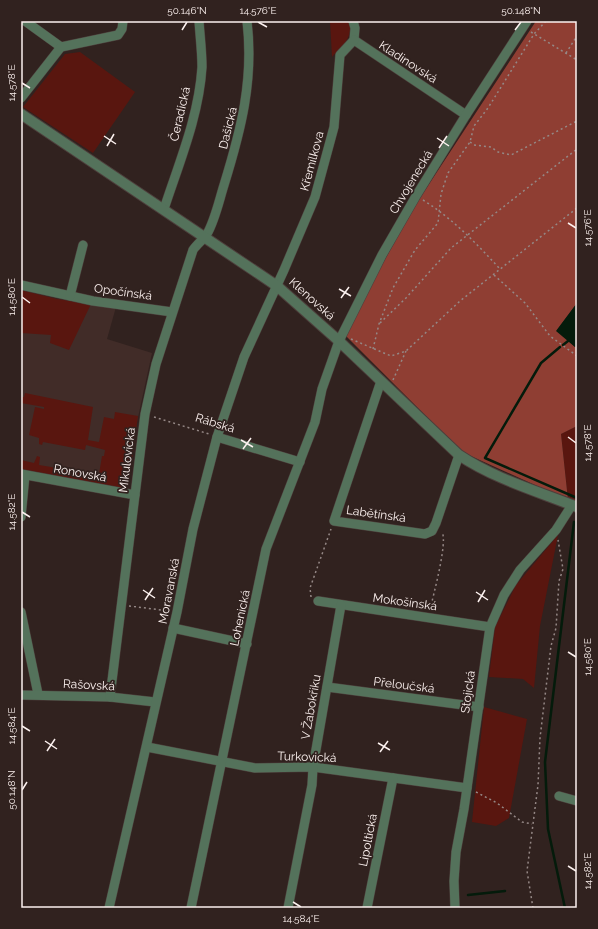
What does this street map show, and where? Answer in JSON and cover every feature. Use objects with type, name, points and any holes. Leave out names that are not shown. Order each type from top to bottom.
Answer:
[{"type":"street","points":[[25,21],[61,48]]},
{"type":"street","points":[[21,98],[61,48],[118,35],[122,29],[123,21]]},
{"type":"street","name":"Čeradická","points":[[164,209],[187,138],[197,99],[202,66],[199,21]]},
{"type":"street","name":"Dašická","points":[[205,236],[213,219],[235,149],[246,103],[250,69],[248,21]]},
{"type":"street","points":[[353,21],[355,28],[354,40]]},
{"type":"street","name":"Chvojenecká","points":[[344,340],[382,256],[416,196],[466,114],[525,25]]},
{"type":"street","name":"Kladinovská","points":[[354,40],[466,114]]},
{"type":"street","name":"Křemílkova","points":[[277,286],[315,197],[334,127],[340,54],[354,40]]},
{"type":"street","name":"Klenovská","points":[[21,114],[205,236],[277,286],[344,340],[381,381],[459,455],[477,467],[574,506]]},
{"type":"street","name":"Mikulovická","points":[[110,697],[145,414],[156,364],[172,312],[193,250],[197,243],[205,236]]},
{"type":"street","points":[[70,296],[83,245]]},
{"type":"street","name":"Opočínská","points":[[21,285],[70,296],[172,312]]},
{"type":"street","name":"Moravanská","points":[[109,908],[147,747],[155,702],[177,612],[193,529],[217,437],[244,357],[277,286]]},
{"type":"street","name":"Lohenická","points":[[191,908],[266,549],[315,422],[322,389],[344,340]]},
{"type":"street","name":"Labětínská","points":[[381,381],[334,520],[425,534],[432,531],[436,523]]},
{"type":"street","name":"Rábská","points":[[217,437],[300,462]]},
{"type":"street","points":[[436,523],[459,455]]},
{"type":"street","points":[[21,517],[23,474]]},
{"type":"street","name":"Ronovská","points":[[23,474],[135,495]]},
{"type":"street","name":"Stojická","points":[[455,908],[454,881],[456,852],[467,788],[490,627],[504,595],[520,570],[556,530],[574,506]]},
{"type":"street","name":"Mokošínská","points":[[318,601],[490,627]]},
{"type":"street","name":"V Žabokřiku","points":[[288,908],[312,785],[313,768],[341,605]]},
{"type":"street","points":[[21,612],[38,694]]},
{"type":"street","points":[[173,628],[246,644]]},
{"type":"street","name":"Přeloučská","points":[[327,687],[478,707]]},
{"type":"street","name":"Rašovská","points":[[21,695],[38,694],[110,697],[155,702]]},
{"type":"street","name":"Turkovická","points":[[147,747],[222,763],[255,768],[313,768],[467,788]]},
{"type":"street","name":"Lipoltická","points":[[367,908],[393,778]]},
{"type":"street","points":[[558,796],[577,801]]},
{"type":"path","points":[[373,349],[379,324],[393,288],[415,250],[438,223],[441,194],[448,173],[470,142],[474,126],[499,91],[534,34],[546,21]]},
{"type":"path","points":[[525,25],[534,34],[577,60]]},
{"type":"path","points":[[566,53],[577,36]]},
{"type":"path","points":[[470,142],[474,145],[491,147],[498,152],[511,154],[577,122]]},
{"type":"path","points":[[379,324],[406,298],[437,261],[468,234],[577,149]]},
{"type":"path","points":[[416,196],[440,212],[468,234],[500,269]]},
{"type":"path","points":[[389,389],[406,351],[460,301],[577,208]]},
{"type":"path","points":[[494,275],[525,303],[550,336],[577,356]]},
{"type":"path","points":[[344,340],[391,356],[406,351]]},
{"type":"path","name":"Rábská","points":[[145,414],[217,437]]},
{"type":"path","points":[[318,601],[310,597],[310,588],[334,520]]},
{"type":"path","points":[[429,618],[443,551],[444,535],[436,523]]},
{"type":"path","points":[[533,908],[527,871],[538,785],[540,730],[551,646],[556,628],[559,581],[563,569],[560,552]]},
{"type":"path","points":[[122,605],[177,612]]},
{"type":"path","points":[[467,788],[497,803],[522,822],[532,824]]},
{"type":"shaded area","points":[[330,21],[349,21],[350,27],[350,32],[346,41],[332,57]]},
{"type":"shaded area","points":[[536,21],[577,21],[577,303],[557,330],[575,347],[577,346],[577,426],[561,434],[568,500],[462,452],[344,334],[412,210]]},
{"type":"shaded area","points":[[80,52],[135,92],[93,153],[23,107],[65,54]]},
{"type":"shaded area","points":[[21,290],[57,299],[116,307],[107,339],[152,353],[137,422],[129,483],[124,488],[21,469]]},
{"type":"shaded area","points":[[21,290],[57,299],[91,304],[69,350],[50,343],[51,335],[21,333]]},
{"type":"shaded area","points":[[577,303],[577,346],[575,347],[556,331]]},
{"type":"shaded area","points":[[25,393],[93,407],[88,440],[99,442],[104,417],[114,419],[115,412],[138,416],[129,483],[124,488],[21,469],[21,460],[34,463],[37,456],[40,457],[39,465],[88,473],[88,475],[95,476],[95,474],[99,474],[102,456],[104,456],[105,450],[86,445],[85,450],[43,442],[42,445],[39,444],[39,438],[29,435],[35,407],[44,409],[44,407],[21,403],[21,397],[24,397]]},
{"type":"shaded area","points":[[577,426],[577,503],[568,500],[561,434]]},
{"type":"shaded area","points":[[558,535],[540,626],[534,688],[523,679],[489,677],[495,627],[516,585]]},
{"type":"shaded area","points":[[484,707],[527,719],[509,818],[496,826],[472,822]]},
{"type":"waterway","points":[[563,345],[568,341]]},
{"type":"waterway","points":[[560,347],[541,363],[485,458],[577,498]]},
{"type":"waterway","points":[[565,908],[548,829],[545,762],[574,522]]},
{"type":"waterway","points":[[468,895],[505,891]]}]
